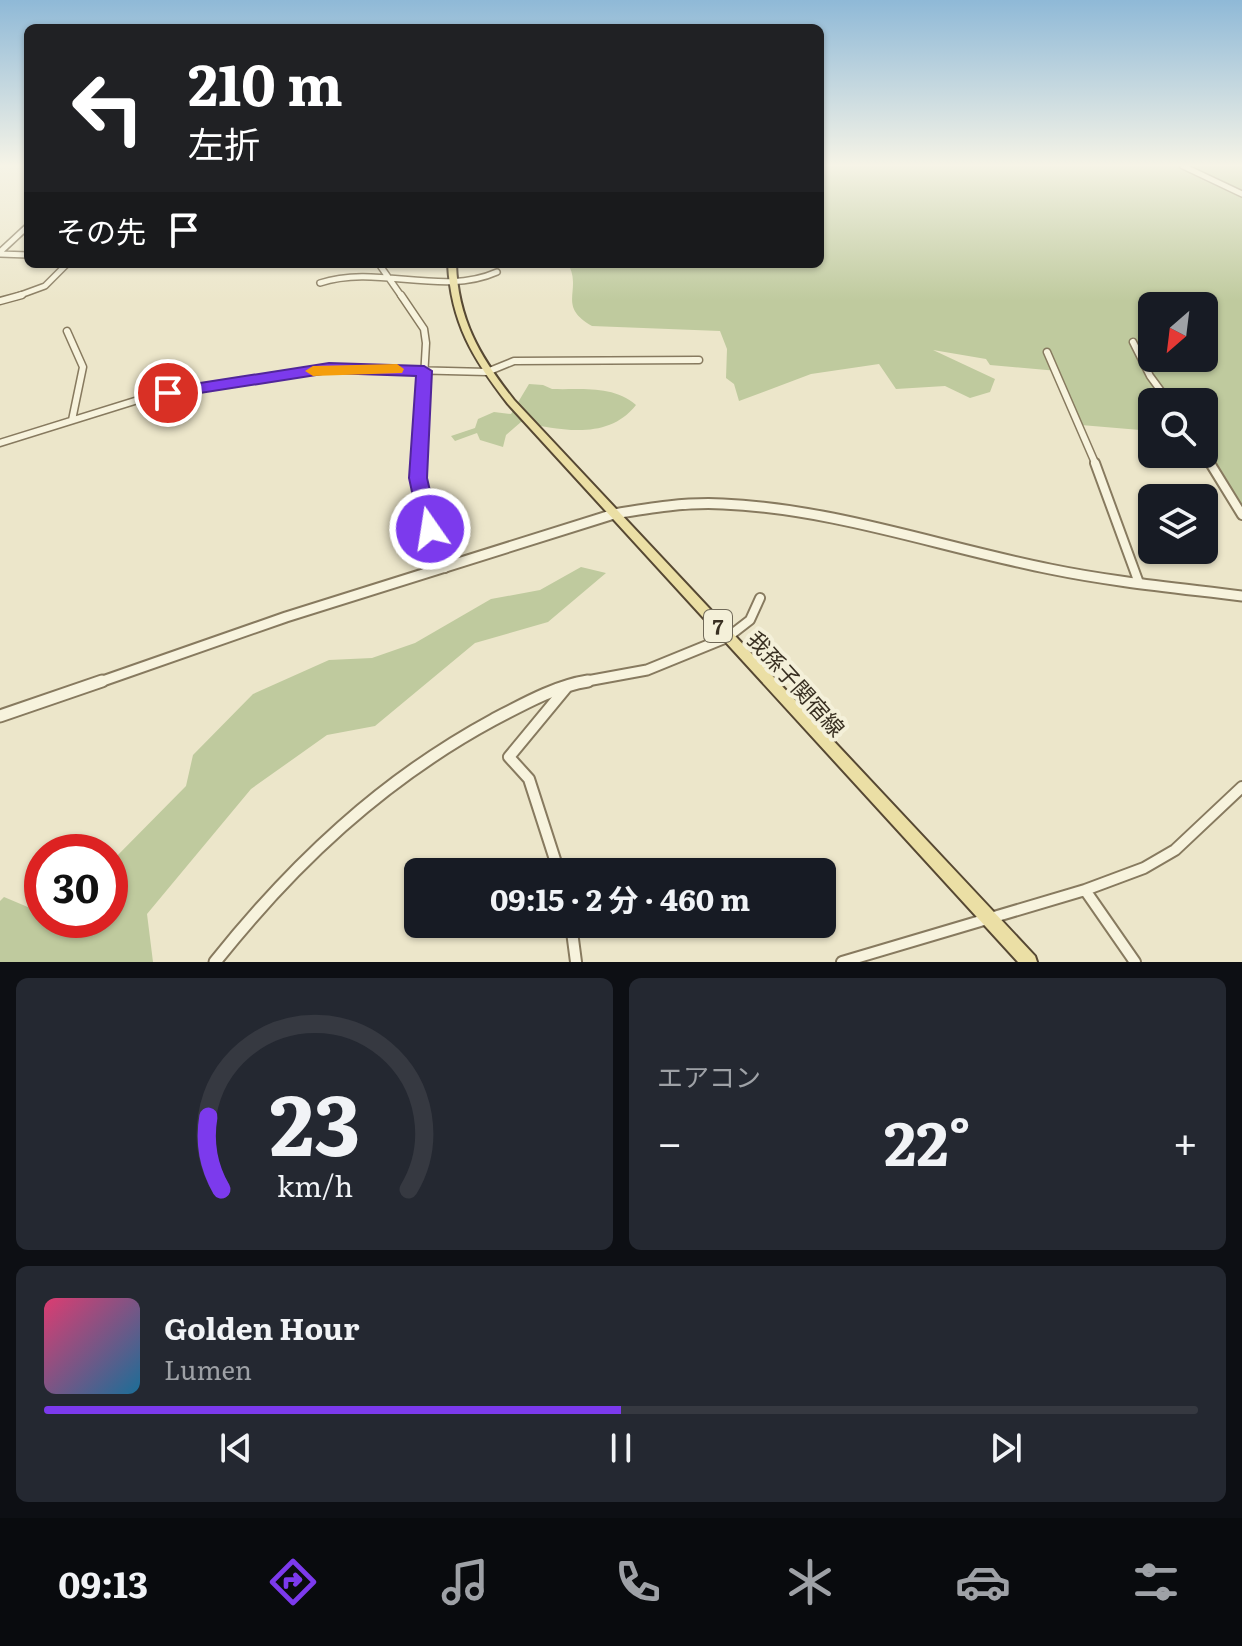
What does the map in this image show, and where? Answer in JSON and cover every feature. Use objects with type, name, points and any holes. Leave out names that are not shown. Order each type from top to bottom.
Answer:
[{"type":"main road","name":"我孫子関宿線","points":[[452,268],[461,322],[487,372],[530,424],[1029,962]]},
{"type":"street","points":[[0,253],[24,230]]},
{"type":"street","points":[[0,253],[24,255]]},
{"type":"street","points":[[0,301],[44,289],[64,268]]},
{"type":"street","points":[[382,268],[424,329],[418,478],[435,548],[445,568]]},
{"type":"street","points":[[320,283],[357,275],[453,279],[490,277],[497,272]]},
{"type":"street","points":[[67,331],[83,367],[72,420]]},
{"type":"street","points":[[1133,342],[1159,388]]},
{"type":"street","points":[[1047,352],[1084,433],[1139,583]]},
{"type":"street","points":[[0,443],[154,395],[329,368],[487,372],[514,361],[699,360]]},
{"type":"street","points":[[1213,468],[1242,515]]},
{"type":"street","points":[[0,716],[286,617],[614,514],[667,503],[750,505],[845,522],[1051,569],[1242,596]]},
{"type":"street","points":[[215,962],[263,902],[317,845],[378,792],[426,758],[569,684],[620,677],[678,661],[728,637],[750,620],[760,598]]},
{"type":"street","points":[[554,858],[529,779],[509,757],[569,684]]},
{"type":"street","points":[[842,962],[1085,890],[1144,868],[1175,850],[1242,787]]},
{"type":"street","points":[[1085,890],[1135,962]]},
{"type":"street","points":[[573,938],[576,962]]},
{"type":"green space","points":[[824,211],[1242,211],[1242,505],[1218,465],[1218,388],[1138,388],[1138,430],[1081,425],[1058,371],[990,365],[986,359],[933,350],[995,379],[990,392],[970,398],[945,386],[896,389],[879,364],[811,374],[739,401],[734,384],[726,378],[727,349],[720,331],[592,326],[575,312],[570,268],[824,268]]},
{"type":"green space","points":[[529,384],[552,389],[607,391],[636,405],[612,424],[598,428],[567,430],[521,422],[506,435],[503,447],[480,440],[477,433],[455,441],[451,436],[475,428],[478,419],[494,412],[511,414]]},
{"type":"green space","points":[[581,567],[606,573],[548,622],[475,643],[375,726],[327,735],[251,789],[147,914],[153,962],[0,962],[0,901],[4,897],[24,905],[24,938],[128,938],[128,845],[186,786],[193,755],[253,694],[329,660],[372,658],[415,643],[491,599],[540,590]]},
{"type":"slow traffic","points":[[313,371],[329,368],[397,369]]},
{"type":"route","points":[[168,393],[329,368],[424,371],[418,478],[430,529]]}]
